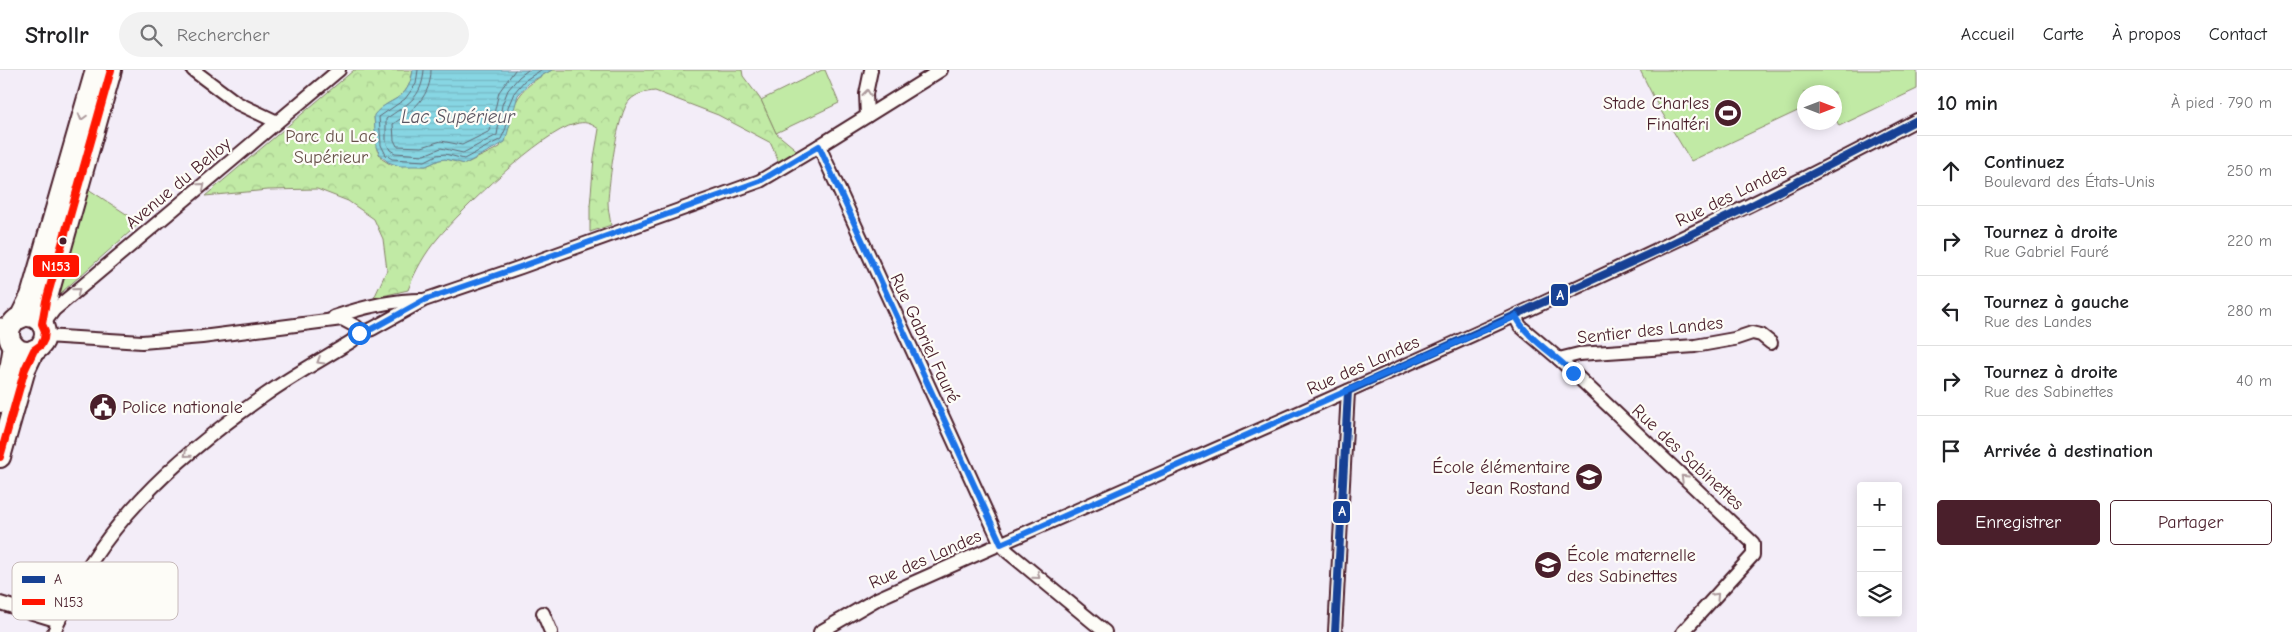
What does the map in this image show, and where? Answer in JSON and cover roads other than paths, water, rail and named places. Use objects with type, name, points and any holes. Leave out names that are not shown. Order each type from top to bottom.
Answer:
[{"type":"main road","points":[[0,402],[12,364],[11,330],[31,296],[96,70]]},
{"type":"main road","points":[[0,457],[25,369],[41,334],[46,301],[111,70]]},
{"type":"main road","points":[[11,330],[31,316],[41,334]]},
{"type":"main road","points":[[11,330],[22,351],[41,334]]},
{"type":"street","points":[[193,70],[237,102],[277,122]]},
{"type":"street","name":"Avenue du Belloy","points":[[41,334],[54,310],[339,70]]},
{"type":"street","points":[[867,116],[866,94],[871,70]]},
{"type":"street","points":[[41,334],[142,342],[254,331],[342,319],[358,330],[372,329],[424,300],[760,181],[941,70]]},
{"type":"street","name":"Rue des Landes","points":[[820,632],[876,599],[1516,316],[1750,206],[1917,120]]},
{"type":"street","name":"Rue Gabriel Fauré","points":[[819,146],[1001,544]]},
{"type":"street","points":[[325,320],[366,306],[401,300],[424,300]]},
{"type":"street","points":[[91,562],[96,552],[132,508],[168,471],[191,451],[265,395],[352,341],[358,330],[358,311],[366,306]]},
{"type":"street","name":"Rue des Sabinettes","points":[[1516,316],[1520,326],[1559,359],[1753,543],[1753,556],[1683,632]]},
{"type":"street","name":"Sentier des Landes","points":[[1559,359],[1579,354],[1695,346],[1734,339],[1752,333],[1762,335],[1771,343]]},
{"type":"street","points":[[1335,632],[1348,391]]},
{"type":"street","points":[[1001,544],[1008,552],[1105,632]]},
{"type":"street","points":[[0,603],[12,608]]},
{"type":"street","points":[[543,614],[551,632]]},
{"type":"street","points":[[41,620],[56,626]]},
{"type":"water","name":"Lac Supérieur","points":[[413,70],[552,70],[530,82],[518,95],[505,142],[465,164],[445,159],[426,166],[400,166],[388,162],[381,156],[376,147],[374,115],[407,89]]},
{"type":"place","name":"Stade Charles Finaltéri","points":[[1728,113]]},
{"type":"place","name":"Police nationale","points":[[103,407]]},
{"type":"place","name":"École élémentaire Jean Rostand","points":[[1589,477]]},
{"type":"place","name":"École maternelle des Sabinettes","points":[[1548,565]]},
{"type":"park label","name":"Parc du Lac Supérieur","points":[[331,146]]}]
